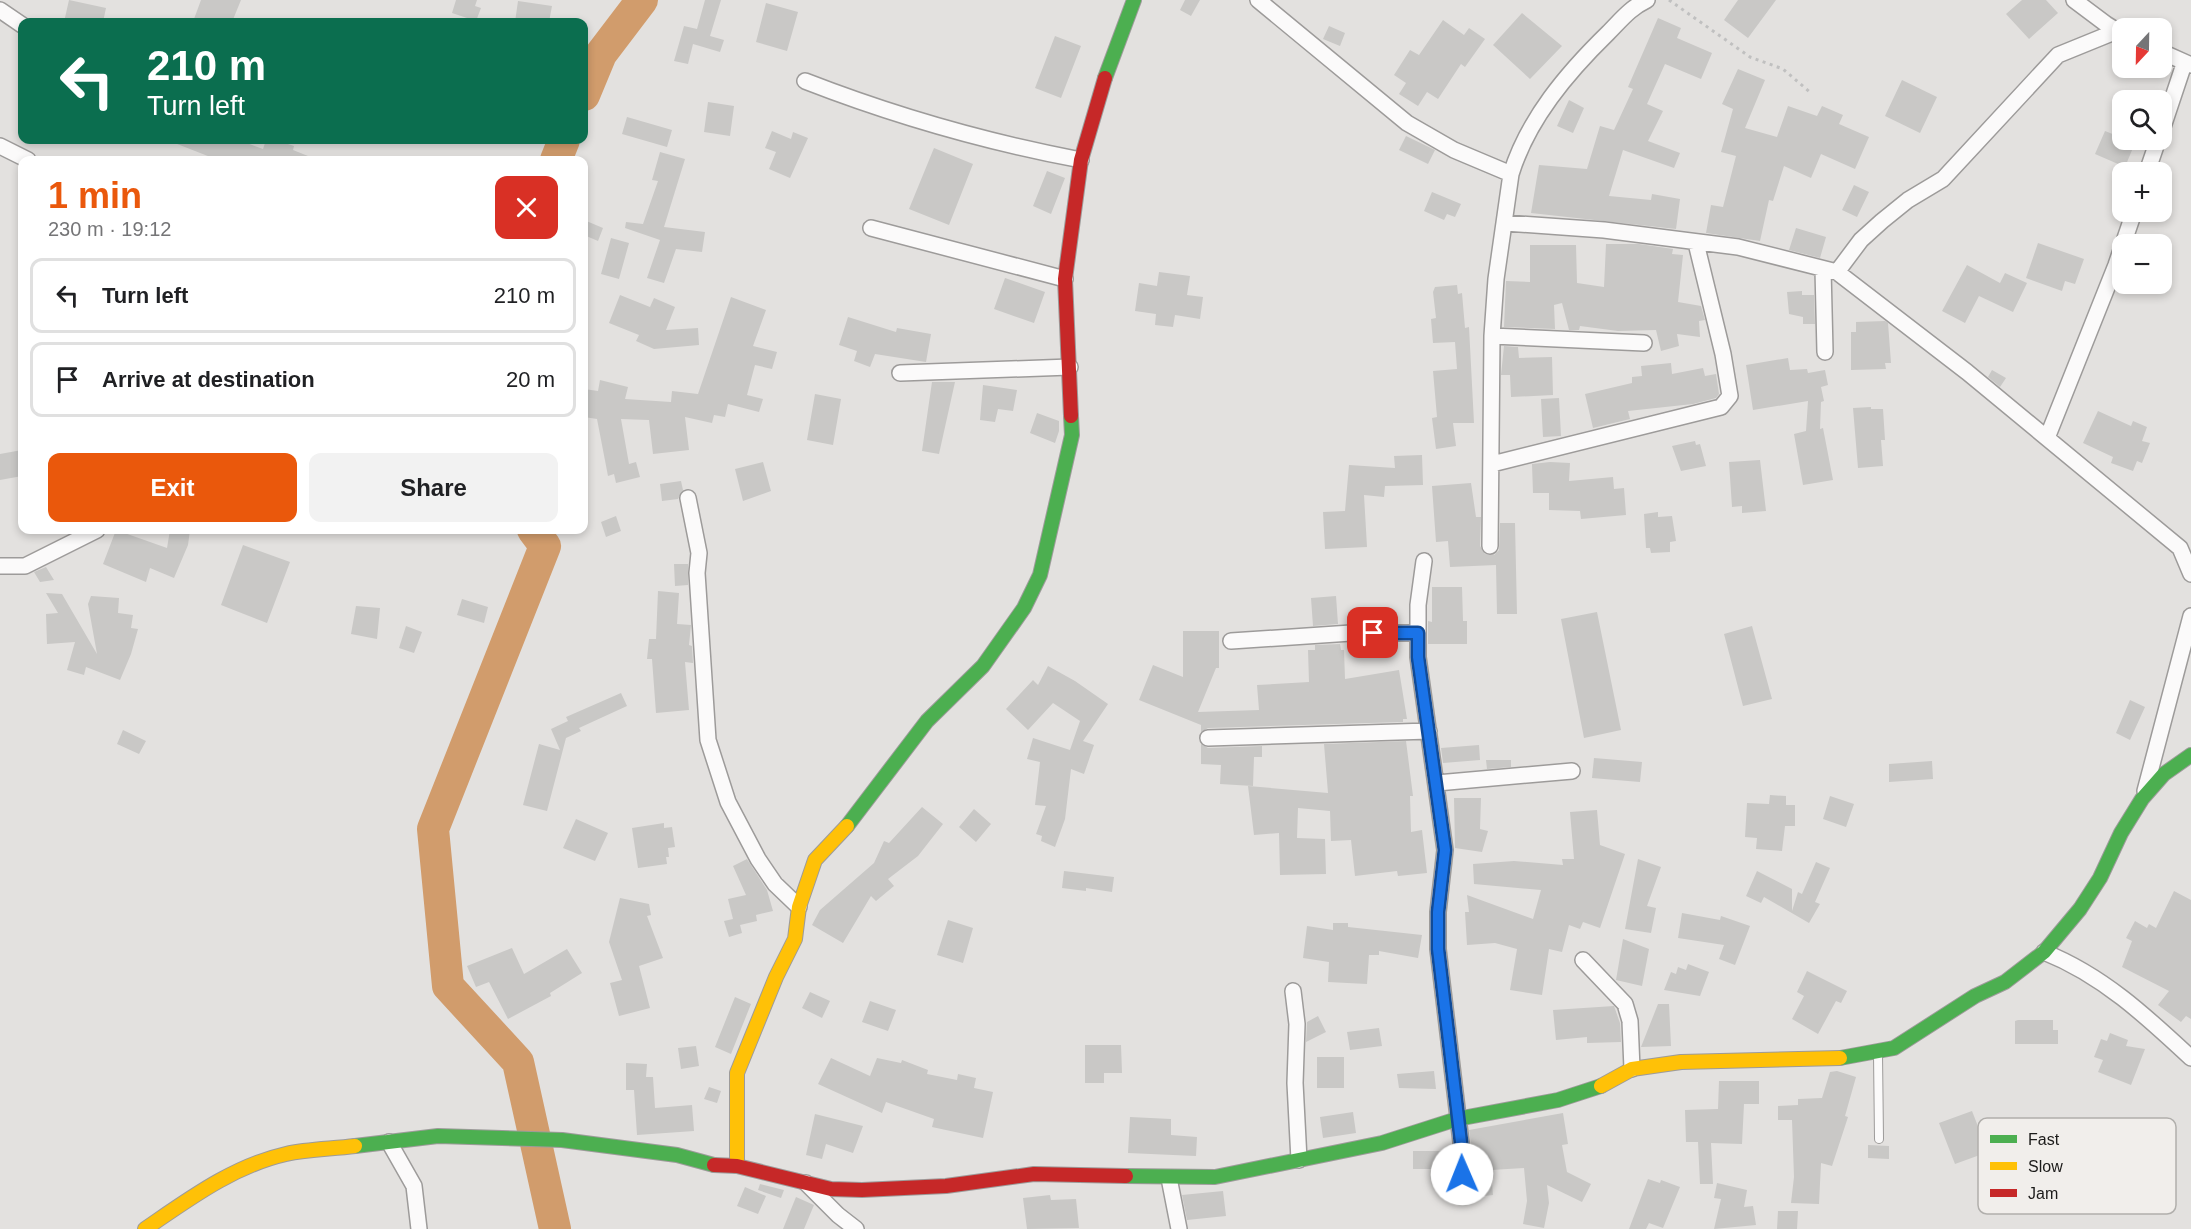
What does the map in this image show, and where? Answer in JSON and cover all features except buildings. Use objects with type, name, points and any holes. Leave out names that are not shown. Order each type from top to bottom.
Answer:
[{"type":"street","points":[[737,1166],[737,1073],[795,939],[799,907],[815,860],[847,826],[927,721],[983,666],[1024,608],[1040,575],[1072,435],[1065,279],[1081,160],[1098,97],[1134,0]]},
{"type":"street","points":[[1258,0],[1407,123],[1454,150],[1511,174]]},
{"type":"street","points":[[1490,546],[1492,336],[1496,279],[1511,174],[1526,136],[1550,97],[1586,55],[1633,7],[1647,0]]},
{"type":"street","points":[[2074,0],[2112,26]]},
{"type":"street","points":[[0,10],[18,22]]},
{"type":"street","points":[[1825,352],[1830,270],[1882,221],[1908,200],[1942,179],[2058,56],[2112,35]]},
{"type":"street","points":[[2172,57],[2188,64],[2172,105]]},
{"type":"street","points":[[805,81],[879,109],[1013,147],[1081,160]]},
{"type":"street","points":[[0,147],[19,156]]},
{"type":"street","points":[[2047,438],[2116,265],[2131,222]]},
{"type":"street","points":[[1505,223],[1604,230],[1738,247],[1830,270],[1933,345],[2180,548],[2191,574]]},
{"type":"street","points":[[872,228],[1065,279]]},
{"type":"street","points":[[1492,464],[1721,407],[1730,396],[1723,354],[1696,243]]},
{"type":"street","points":[[1492,336],[1644,343]]},
{"type":"street","points":[[900,373],[1070,367]]},
{"type":"street","points":[[688,498],[699,553],[697,573],[708,740],[728,802],[758,859],[775,884],[799,907]]},
{"type":"street","points":[[0,566],[25,566],[90,534]]},
{"type":"street","points":[[1424,561],[1418,605],[1418,657],[1445,850],[1438,912],[1438,949],[1463,1159],[1462,1174]]},
{"type":"street","points":[[2142,799],[2158,751],[2191,616]]},
{"type":"street","points":[[1232,640],[1350,633],[1418,633]]},
{"type":"street","points":[[1208,738],[1429,731]]},
{"type":"street","points":[[145,1229],[215,1182],[286,1154],[438,1136],[562,1140],[677,1155],[715,1165],[737,1166],[831,1189],[862,1190],[946,1186],[1034,1174],[1215,1177],[1382,1143],[1457,1119],[1558,1100],[1599,1086],[1632,1069],[1682,1062],[1830,1059],[1878,1053],[1894,1048],[1975,996],[2005,982],[2044,952],[2080,909],[2100,878],[2121,833],[2142,799],[2164,774],[2191,755]]},
{"type":"street","points":[[1437,783],[1572,771]]},
{"type":"street","points":[[2044,952],[2069,962],[2107,985],[2154,1023],[2191,1058]]},
{"type":"street","points":[[1583,960],[1625,1004],[1630,1021],[1632,1069]]},
{"type":"street","points":[[1293,991],[1297,1024],[1295,1083],[1299,1160]]},
{"type":"street","points":[[389,1142],[414,1186],[419,1229]]},
{"type":"street","points":[[1169,1178],[1179,1229]]},
{"type":"street","points":[[804,1181],[838,1215],[856,1229]]},
{"type":"lane","points":[[1878,1053],[1879,1139]]},
{"type":"path","points":[[1669,0],[1750,57],[1783,69],[1811,93]]},
{"type":"waterway","points":[[588,85],[601,54],[642,0]]},
{"type":"waterway","points":[[558,156],[562,144]]},
{"type":"waterway","points":[[536,534],[545,546],[433,829],[448,986],[518,1062],[555,1229]]},
{"type":"traffic: fast","points":[[1105,78],[1134,0]]},
{"type":"traffic: fast","points":[[847,826],[927,721],[983,666],[1024,608],[1040,575],[1072,435],[1071,416]]},
{"type":"traffic: fast","points":[[1840,1058],[1894,1048],[1975,996],[2005,982],[2044,952],[2080,909],[2100,878],[2121,833],[2142,799],[2164,774],[2191,755]]},
{"type":"traffic: fast","points":[[1126,1176],[1215,1177],[1382,1143],[1457,1119],[1558,1100],[1601,1086]]},
{"type":"traffic: fast","points":[[355,1146],[438,1136],[562,1140],[677,1155],[714,1165]]},
{"type":"traffic: slow","points":[[737,1166],[737,1073],[776,977],[795,939],[799,907],[815,860],[847,826]]},
{"type":"traffic: slow","points":[[1601,1086],[1632,1069],[1681,1062],[1840,1058]]},
{"type":"traffic: slow","points":[[145,1229],[212,1185],[267,1159],[294,1152],[355,1146]]},
{"type":"traffic: jam","points":[[1071,416],[1065,279],[1081,160],[1105,78]]},
{"type":"traffic: jam","points":[[714,1165],[737,1166],[831,1189],[862,1190],[946,1186],[1034,1174],[1126,1176]]},
{"type":"route","points":[[1373,633],[1418,633],[1418,657],[1445,850],[1438,912],[1438,949],[1463,1159],[1462,1174]]}]
